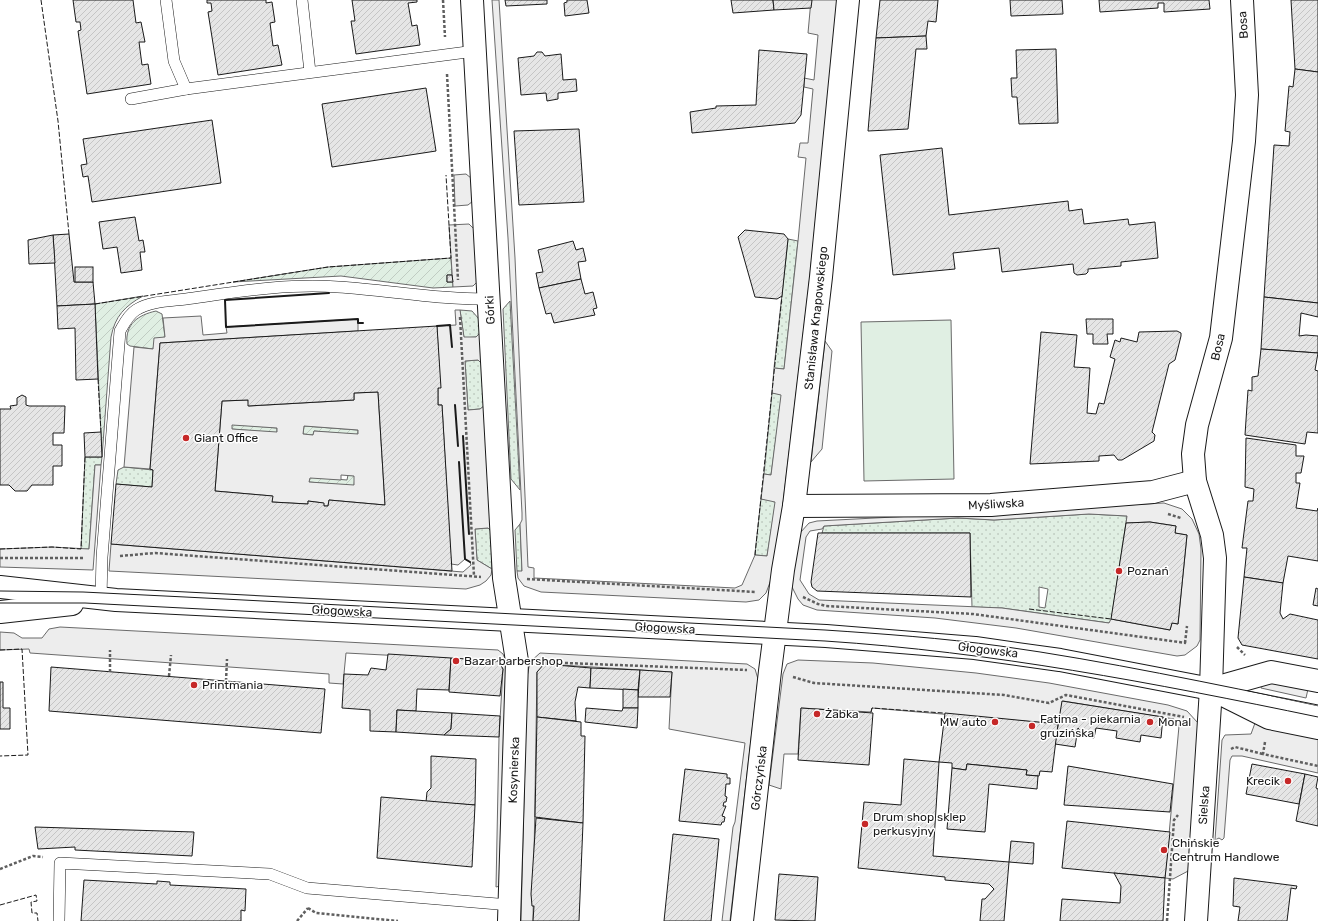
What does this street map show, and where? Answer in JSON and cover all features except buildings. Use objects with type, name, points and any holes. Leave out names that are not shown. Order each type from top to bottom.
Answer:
[{"type":"street","name":"Górki","points":[[472,0],[504,578],[510,620]]},
{"type":"street","name":"Stanisława Knapowskiego","points":[[775,634],[783,570],[794,506],[821,277],[848,0]]},
{"type":"street","name":"Bosa","points":[[1211,689],[1214,546],[1195,481],[1194,440],[1221,338],[1246,124],[1247,95],[1242,0]]},
{"type":"street","name":"Myśliwska","points":[[794,506],[991,505],[1153,492],[1195,481]]},
{"type":"street","name":"Głogowska","points":[[0,587],[108,599],[886,640],[975,648],[1060,660],[1211,689],[1269,718],[1318,728]]},
{"type":"street","name":"Głogowska","points":[[0,612],[108,599]]},
{"type":"street","name":"Kosynierska","points":[[510,620],[518,661],[510,913]]},
{"type":"street","name":"Górczyńska","points":[[742,921],[775,634]]},
{"type":"street","name":"Głogowska","points":[[1211,689],[1271,672],[1318,681]]},
{"type":"street","name":"Sielska","points":[[1196,921],[1211,689]]},
{"type":"lane","points":[[166,0],[174,61],[186,89]]},
{"type":"lane","points":[[302,0],[310,72]]},
{"type":"lane","points":[[131,99],[186,89],[475,51]]},
{"type":"lane","points":[[0,597],[108,599],[102,557],[120,332],[126,319],[137,310],[157,303],[241,291],[337,286],[459,299],[489,299]]},
{"type":"lane","points":[[1211,689],[1318,712]]},
{"type":"lane","points":[[59,921],[60,863],[270,874],[307,888],[510,913]]},
{"type":"path","points":[[1162,512],[1182,518],[1186,522]]},
{"type":"path","points":[[0,558],[102,557],[155,554],[504,578],[763,591]]},
{"type":"path","points":[[798,594],[818,604],[826,606],[973,614],[1185,643],[1200,640],[1234,645],[1247,656]]},
{"type":"path","points":[[1185,643],[1188,621]]},
{"type":"path","points":[[110,650],[110,672]]},
{"type":"path","points":[[169,676],[171,655]]},
{"type":"path","points":[[226,681],[227,659]]},
{"type":"path","points":[[532,661],[770,670],[814,683],[1004,695],[1049,702],[1066,695],[1183,716],[1198,730],[1209,731]]},
{"type":"path","points":[[1266,739],[1263,754],[1318,766]]},
{"type":"path","points":[[297,921],[308,908]]},
{"type":"green space","points":[[788,239],[798,241],[784,369],[774,368]]},
{"type":"green space","points":[[451,258],[452,275],[447,275],[447,282],[453,282],[453,287],[433,288],[341,276],[233,282],[328,267]]},
{"type":"green space","points":[[143,296],[126,308],[118,317],[111,337],[102,457],[95,304]]},
{"type":"green space","points":[[510,301],[520,490],[511,479],[503,309]]},
{"type":"green space","points":[[460,310],[472,311],[479,319],[480,333],[476,337],[464,338]]},
{"type":"green space","points":[[156,311],[162,314],[165,337],[153,349],[130,346],[127,344],[128,331],[134,322],[144,315]]},
{"type":"green space","points":[[951,320],[954,479],[864,481],[861,322]]},
{"type":"green space","points":[[478,360],[482,364],[484,406],[480,409],[468,410],[465,361]]},
{"type":"green space","points":[[772,393],[782,394],[771,475],[764,474]]},
{"type":"green space","points":[[232,424],[277,428],[277,433],[231,429]]},
{"type":"green space","points":[[304,426],[358,430],[358,435],[314,431],[313,435],[303,434]]},
{"type":"green space","points":[[85,457],[102,457],[101,465],[95,465],[89,549],[81,549]]},
{"type":"green space","points":[[124,467],[153,470],[152,487],[116,484],[118,470]]},
{"type":"green space","points":[[348,475],[355,476],[354,486],[309,482],[310,477],[347,480]]},
{"type":"green space","points":[[761,499],[776,501],[767,556],[755,555]]},
{"type":"green space","points":[[1089,514],[1127,516],[1111,622],[1109,623],[1002,608],[972,607],[970,533],[822,533],[824,526],[958,518],[994,520]],"holes":[[[1039,587],[1048,589],[1045,608],[1039,607]]]},
{"type":"green space","points":[[520,524],[522,572],[517,571],[515,530]]},
{"type":"green space","points":[[488,528],[491,531],[492,569],[477,560],[475,529]]},
{"type":"shaded area","points":[[492,0],[499,0],[515,258],[528,567],[534,568],[534,578],[735,588],[742,585],[755,555],[767,556],[775,502],[761,499],[764,474],[771,475],[781,395],[772,393],[774,368],[784,369],[798,241],[806,158],[798,157],[800,143],[808,143],[813,89],[804,87],[804,78],[814,80],[818,35],[808,33],[811,0],[838,0],[809,285],[782,512],[772,577],[766,593],[759,600],[746,602],[541,592],[524,586],[518,578],[517,571],[522,571],[520,524],[522,520],[522,513],[508,238]]},
{"type":"shaded area","points":[[466,174],[471,178],[473,201],[468,205],[455,206],[454,175]]},
{"type":"shaded area","points":[[469,224],[474,229],[477,282],[473,286],[453,287],[449,225]]},
{"type":"shaded area","points":[[455,310],[460,310],[464,337],[476,337],[480,333],[482,364],[478,360],[465,361],[468,410],[480,409],[484,406],[491,531],[488,528],[475,529],[477,560],[492,569],[491,575],[486,581],[480,585],[466,589],[109,571],[111,544],[463,572],[471,565],[470,562],[465,559],[458,565],[451,564],[442,405],[438,405],[438,388],[440,387],[437,326],[456,325]]},
{"type":"shaded area","points":[[201,316],[203,335],[227,333],[226,327],[358,319],[358,331],[160,343],[150,469],[124,467],[134,347],[153,349],[154,338],[165,337],[163,318]]},
{"type":"shaded area","points":[[825,341],[832,351],[822,449],[811,462]]},
{"type":"shaded area","points":[[378,392],[385,505],[329,500],[328,506],[324,506],[323,503],[308,501],[308,504],[272,502],[272,496],[215,491],[222,401],[248,400],[249,406],[354,400],[354,393]],"holes":[[[232,425],[277,428],[277,432],[232,429]],[[304,426],[358,430],[358,434],[314,431],[313,435],[303,434]],[[341,475],[354,476],[354,485],[309,482],[310,478],[341,480]]]},
{"type":"shaded area","points":[[95,465],[101,465],[93,570],[0,567],[0,549],[52,547],[89,549]]},
{"type":"shaded area","points":[[1164,503],[1182,509],[1192,519],[1199,534],[1201,549],[1200,640],[1197,646],[1185,655],[1177,656],[1016,628],[935,618],[817,610],[803,605],[798,599],[791,585],[800,533],[809,523],[817,521]],"holes":[[[1089,514],[1127,516],[1126,523],[1150,522],[1176,526],[1175,533],[1187,535],[1178,624],[1172,623],[1170,630],[1111,619],[1109,623],[1002,608],[819,600],[809,594],[800,580],[806,537],[810,531],[822,529],[824,526],[958,518],[994,520]]]},
{"type":"shaded area","points":[[60,627],[498,650],[503,654],[506,661],[500,886],[496,887],[499,737],[503,669],[498,661],[346,653],[343,684],[329,683],[329,674],[30,653],[29,649],[0,650],[0,632],[14,633],[22,638],[42,638],[49,629]]},
{"type":"shaded area","points":[[540,653],[747,664],[755,669],[758,679],[730,921],[722,921],[745,743],[669,729],[672,672],[545,664],[537,672],[533,921],[521,921],[527,677],[530,662]]},
{"type":"shaded area","points":[[798,660],[873,663],[976,673],[1049,683],[1168,705],[1187,711],[1198,723],[1190,870],[1173,879],[1165,878],[1179,726],[1174,719],[1063,701],[1058,724],[872,708],[871,712],[801,708],[798,754],[784,754],[781,789],[769,785],[783,674],[787,664]]},
{"type":"shaded area","points":[[1262,681],[1308,689],[1306,698],[1261,688]]},
{"type":"shaded area","points":[[1255,723],[1318,736],[1318,773],[1242,756],[1232,756],[1230,760],[1224,838],[1222,840],[1219,838],[1215,840],[1222,740],[1225,735],[1251,734]]},
{"type":"tram line","points":[[0,591],[83,592],[185,597],[825,630],[913,636],[1040,652],[1159,673],[1318,705]]},
{"type":"tram line","points":[[0,603],[85,603],[825,641],[887,646],[1073,670],[1195,692],[1318,717]]},
{"type":"fence","points":[[41,0],[58,121],[69,234]]},
{"type":"fence","points":[[95,304],[328,267],[451,258],[446,175]]},
{"type":"fence","points":[[755,555],[782,296]]},
{"type":"fence","points":[[98,379],[101,432]]},
{"type":"fence","points":[[0,549],[52,547],[81,549],[85,457]]},
{"type":"fence","points":[[1029,609],[1111,619]]},
{"type":"fence","points":[[0,650],[22,649],[28,755],[0,756]]},
{"type":"fence","points":[[871,712],[872,708],[943,713]]},
{"type":"fence","points":[[0,905],[36,895],[37,901],[31,902],[32,913],[37,913],[38,921]]},
{"type":"wall","points":[[329,293],[225,300],[226,327],[358,319],[358,323],[363,323]]},
{"type":"wall","points":[[437,326],[450,325],[452,347]]},
{"type":"wall","points":[[455,405],[458,446]]},
{"type":"wall","points":[[463,436],[469,534]]},
{"type":"wall","points":[[459,462],[465,559],[470,562]]},
{"type":"place","name":"Giant Office","points":[[186,438]]},
{"type":"place","name":"Poznań","points":[[1119,571]]},
{"type":"place","name":"Bazar barbershop","points":[[456,661]]},
{"type":"place","name":"Printmania","points":[[194,685]]},
{"type":"place","name":"Żabka","points":[[817,714]]},
{"type":"place","name":"MW auto","points":[[995,722]]},
{"type":"place","name":"Monal","points":[[1150,722]]},
{"type":"place","name":"Fatima - piekarnia gruzińska","points":[[1032,726]]},
{"type":"place","name":"Krecik","points":[[1288,781]]},
{"type":"place","name":"Drum shop sklep perkusyjny","points":[[865,824]]},
{"type":"place","name":"Chińskie Centrum Handlowe","points":[[1164,850]]}]
